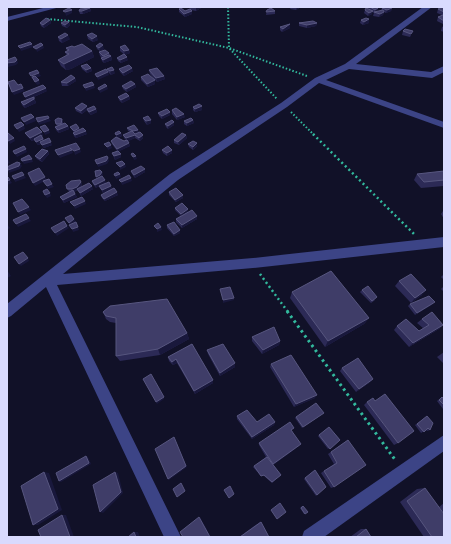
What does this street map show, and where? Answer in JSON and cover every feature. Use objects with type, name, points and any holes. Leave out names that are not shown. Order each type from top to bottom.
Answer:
[{"type":"street","points":[[7,19],[56,7]]},
{"type":"street","points":[[7,312],[49,280],[174,177],[284,105],[318,80],[348,66],[428,7]]},
{"type":"street","points":[[348,66],[432,75],[444,69]]},
{"type":"street","points":[[318,80],[444,125]]},
{"type":"street","points":[[49,280],[252,263],[444,242]]},
{"type":"street","points":[[49,280],[173,537]]},
{"type":"street","points":[[310,537],[444,442]]},
{"type":"path","points":[[228,7],[229,48],[284,105],[424,244]]},
{"type":"path","points":[[42,19],[137,27],[229,48],[318,80]]},
{"type":"path","points":[[252,263],[403,471]]},
{"type":"building","points":[[370,7],[377,7],[378,8],[375,10]]},
{"type":"building","points":[[442,7],[444,8],[444,12],[438,9]]},
{"type":"building","points":[[69,8],[72,10],[65,12],[63,11]]},
{"type":"building","points":[[90,8],[82,11],[79,11],[80,9]]},
{"type":"building","points":[[181,8],[185,11],[190,9],[192,11],[184,14],[179,9]]},
{"type":"building","points":[[271,8],[275,11],[266,12],[267,10]]},
{"type":"building","points":[[366,8],[373,11],[369,13],[365,10]]},
{"type":"building","points":[[382,8],[392,8],[387,10]]},
{"type":"building","points":[[383,10],[384,12],[380,14],[374,12]]},
{"type":"building","points":[[444,16],[444,21],[438,17]]},
{"type":"building","points":[[46,18],[50,20],[43,25],[40,23]]},
{"type":"building","points":[[366,18],[369,19],[364,22],[361,20]]},
{"type":"building","points":[[65,21],[69,22],[65,25],[61,23]]},
{"type":"building","points":[[313,21],[317,23],[307,25],[299,23]]},
{"type":"building","points":[[290,24],[283,29],[280,27]]},
{"type":"building","points":[[405,29],[413,31],[411,34],[403,31]]},
{"type":"building","points":[[65,33],[68,35],[61,39],[58,37]]},
{"type":"building","points":[[92,33],[97,36],[92,39],[87,35]]},
{"type":"building","points":[[30,42],[32,44],[20,48],[18,46]]},
{"type":"building","points":[[41,43],[43,45],[36,49],[33,47]]},
{"type":"building","points":[[100,43],[103,45],[99,48],[96,46]]},
{"type":"building","points":[[82,44],[92,51],[64,64],[58,60],[69,54],[65,52],[69,50],[66,48]]},
{"type":"building","points":[[125,45],[129,50],[124,51],[120,47]]},
{"type":"building","points":[[105,50],[109,53],[103,56],[99,52]]},
{"type":"building","points":[[124,54],[127,57],[120,60],[117,58]]},
{"type":"building","points":[[109,55],[111,56],[103,60],[101,58]]},
{"type":"building","points":[[15,57],[17,60],[15,62],[7,63],[7,60]]},
{"type":"building","points":[[87,64],[91,68],[86,70],[81,66]]},
{"type":"building","points":[[129,65],[132,68],[123,73],[119,69]]},
{"type":"building","points":[[112,67],[114,70],[110,71],[107,69]]},
{"type":"building","points":[[157,68],[164,76],[156,78],[149,70]]},
{"type":"building","points":[[106,69],[108,72],[97,77],[95,74]]},
{"type":"building","points":[[37,70],[39,73],[31,76],[29,73]]},
{"type":"building","points":[[148,74],[155,80],[147,84],[141,77]]},
{"type":"building","points":[[71,75],[75,78],[67,83],[61,82]]},
{"type":"building","points":[[35,76],[39,80],[35,82],[32,77]]},
{"type":"building","points":[[14,80],[18,85],[21,84],[23,88],[12,92],[8,82]]},
{"type":"building","points":[[131,81],[135,84],[126,89],[122,86]]},
{"type":"building","points":[[92,82],[94,85],[85,88],[83,85]]},
{"type":"building","points":[[105,84],[107,86],[99,90],[98,88]]},
{"type":"building","points":[[43,85],[46,88],[25,97],[23,93]]},
{"type":"building","points":[[126,93],[129,96],[121,100],[118,97]]},
{"type":"building","points":[[34,97],[34,99],[24,105],[21,102]]},
{"type":"building","points":[[82,103],[87,106],[81,111],[75,108]]},
{"type":"building","points":[[199,104],[202,106],[195,109],[193,107]]},
{"type":"building","points":[[94,106],[96,109],[89,112],[87,109]]},
{"type":"building","points":[[176,108],[184,114],[177,117],[172,110]]},
{"type":"building","points":[[167,109],[170,112],[162,116],[158,113]]},
{"type":"building","points":[[31,114],[34,117],[24,122],[21,118]]},
{"type":"building","points":[[48,116],[49,118],[38,122],[36,118]]},
{"type":"building","points":[[148,116],[151,120],[146,121],[143,118]]},
{"type":"building","points":[[58,118],[62,119],[61,124],[56,124],[55,120]]},
{"type":"building","points":[[191,118],[193,120],[187,123],[184,121]]},
{"type":"building","points":[[172,120],[174,122],[168,126],[165,124]]},
{"type":"building","points":[[21,122],[24,125],[17,129],[14,125]]},
{"type":"building","points":[[65,123],[68,126],[58,130],[55,127]]},
{"type":"building","points":[[76,124],[79,128],[74,131],[70,127]]},
{"type":"building","points":[[45,125],[49,130],[44,132],[40,127]]},
{"type":"building","points":[[134,125],[138,130],[133,131],[127,128]]},
{"type":"building","points":[[37,127],[42,132],[30,138],[25,133]]},
{"type":"building","points":[[83,128],[86,131],[75,135],[73,133]]},
{"type":"building","points":[[119,131],[121,133],[116,135],[115,133]]},
{"type":"building","points":[[132,131],[135,134],[140,132],[143,135],[139,138],[135,135],[126,138],[123,135]]},
{"type":"building","points":[[8,133],[14,138],[8,141]]},
{"type":"building","points":[[182,133],[186,135],[178,142],[174,140]]},
{"type":"building","points":[[41,135],[43,139],[36,142],[34,139]]},
{"type":"building","points":[[116,137],[124,141],[127,140],[129,143],[117,149],[111,141]]},
{"type":"building","points":[[49,138],[51,142],[42,145],[40,142]]},
{"type":"building","points":[[193,141],[197,143],[193,147],[188,144]]},
{"type":"building","points":[[109,142],[111,145],[107,147],[104,144]]},
{"type":"building","points":[[76,143],[80,149],[74,151],[70,148],[72,150],[58,155],[55,150]]},
{"type":"building","points":[[24,146],[26,149],[15,154],[13,151]]},
{"type":"building","points":[[168,146],[172,150],[167,153],[162,150]]},
{"type":"building","points":[[42,149],[48,151],[40,159],[35,156]]},
{"type":"building","points":[[118,151],[121,154],[114,156],[112,153]]},
{"type":"building","points":[[29,155],[32,159],[22,161],[21,159]]},
{"type":"building","points":[[107,156],[108,158],[106,161],[97,164],[95,160]]},
{"type":"building","points":[[122,161],[125,164],[120,167],[116,163]]},
{"type":"building","points":[[17,162],[20,163],[19,166],[8,170],[7,169],[7,167]]},
{"type":"building","points":[[141,166],[145,169],[134,175],[131,171]]},
{"type":"building","points":[[39,168],[45,177],[33,183],[28,173]]},
{"type":"building","points":[[100,170],[102,172],[96,177],[95,171]]},
{"type":"building","points":[[444,171],[444,180],[424,182],[417,174]]},
{"type":"building","points":[[22,172],[24,175],[14,179],[12,176]]},
{"type":"building","points":[[118,172],[120,174],[115,176],[114,174]]},
{"type":"building","points":[[129,175],[131,178],[121,182],[119,180]]},
{"type":"building","points":[[102,176],[105,180],[95,185],[92,181]]},
{"type":"building","points":[[49,179],[52,184],[47,186],[43,181]]},
{"type":"building","points":[[80,180],[81,182],[77,187],[67,189],[66,185],[71,181]]},
{"type":"building","points":[[109,182],[111,186],[102,190],[99,186]]},
{"type":"building","points":[[89,183],[92,186],[80,193],[77,189]]},
{"type":"building","points":[[114,188],[117,192],[104,199],[101,195]]},
{"type":"building","points":[[176,188],[183,195],[175,200],[169,192]]},
{"type":"building","points":[[47,189],[50,193],[45,195],[43,191]]},
{"type":"building","points":[[73,190],[75,194],[63,200],[60,197]]},
{"type":"building","points":[[82,197],[85,201],[74,206],[70,202]]},
{"type":"building","points":[[22,199],[29,207],[18,212],[13,203]]},
{"type":"building","points":[[182,203],[188,209],[181,214],[175,208]]},
{"type":"building","points":[[192,210],[197,216],[182,225],[176,219]]},
{"type":"building","points":[[26,214],[29,218],[16,224],[13,220]]},
{"type":"building","points":[[71,215],[74,219],[69,223],[65,218]]},
{"type":"building","points":[[64,221],[67,226],[55,233],[51,228]]},
{"type":"building","points":[[76,222],[78,227],[72,229],[69,225]]},
{"type":"building","points":[[174,222],[180,230],[174,234],[167,225]]},
{"type":"building","points":[[158,223],[161,227],[157,229],[154,226]]},
{"type":"building","points":[[23,252],[28,258],[19,264],[14,257]]},
{"type":"building","points":[[331,271],[369,318],[328,341],[292,292]]},
{"type":"building","points":[[411,274],[426,290],[415,298],[399,281]]},
{"type":"building","points":[[368,286],[377,297],[372,301],[362,290]]},
{"type":"building","points":[[230,287],[234,298],[223,300],[220,289]]},
{"type":"building","points":[[429,296],[435,302],[417,313],[410,304]]},
{"type":"building","points":[[167,299],[187,333],[158,349],[116,356],[116,318],[106,316],[103,312],[110,306]]},
{"type":"building","points":[[432,312],[443,325],[413,343],[397,326],[406,319],[419,331],[429,325],[422,319]]},
{"type":"building","points":[[274,327],[280,341],[263,350],[252,337]]},
{"type":"building","points":[[192,344],[213,380],[194,391],[176,359],[172,362],[168,357]]},
{"type":"building","points":[[223,344],[235,363],[220,373],[207,350]]},
{"type":"building","points":[[291,355],[317,395],[296,404],[271,364]]},
{"type":"building","points":[[358,358],[373,379],[359,389],[342,368]]},
{"type":"building","points":[[151,374],[164,397],[156,402],[143,379]]},
{"type":"building","points":[[385,394],[414,431],[398,443],[367,402],[373,398],[375,401]]},
{"type":"building","points":[[442,397],[444,399],[444,405],[439,400]]},
{"type":"building","points":[[316,403],[324,413],[303,427],[296,417]]},
{"type":"building","points":[[247,410],[257,422],[269,414],[275,422],[252,437],[237,416]]},
{"type":"building","points":[[427,416],[433,423],[430,430],[428,428],[424,432],[417,424]]},
{"type":"building","points":[[290,422],[294,428],[291,430],[301,444],[273,464],[259,443]]},
{"type":"building","points":[[329,427],[340,440],[330,449],[319,435]]},
{"type":"building","points":[[174,437],[186,466],[168,479],[155,449]]},
{"type":"building","points":[[348,440],[366,465],[334,487],[324,471],[337,463],[331,452]]},
{"type":"building","points":[[86,456],[89,463],[59,481],[56,473]]},
{"type":"building","points":[[267,457],[281,475],[272,482],[264,475],[261,476],[254,466]]},
{"type":"building","points":[[315,470],[326,487],[317,495],[305,478]]},
{"type":"building","points":[[44,472],[58,509],[33,525],[21,486]]},
{"type":"building","points":[[115,472],[121,492],[100,512],[93,485]]},
{"type":"building","points":[[181,483],[185,491],[177,497],[173,489]]},
{"type":"building","points":[[230,486],[234,494],[229,498],[224,490]]},
{"type":"building","points":[[425,488],[444,514],[444,537],[432,537],[407,501]]},
{"type":"building","points":[[280,503],[286,512],[277,519],[271,510]]},
{"type":"building","points":[[303,506],[308,512],[305,514],[301,508]]},
{"type":"building","points":[[62,515],[70,537],[41,537],[38,530]]},
{"type":"building","points":[[199,517],[210,537],[183,537],[180,532]]},
{"type":"building","points":[[261,522],[269,537],[240,537]]},
{"type":"building","points":[[366,529],[371,537],[356,537]]},
{"type":"building","points":[[134,532],[136,537],[128,537]]}]
